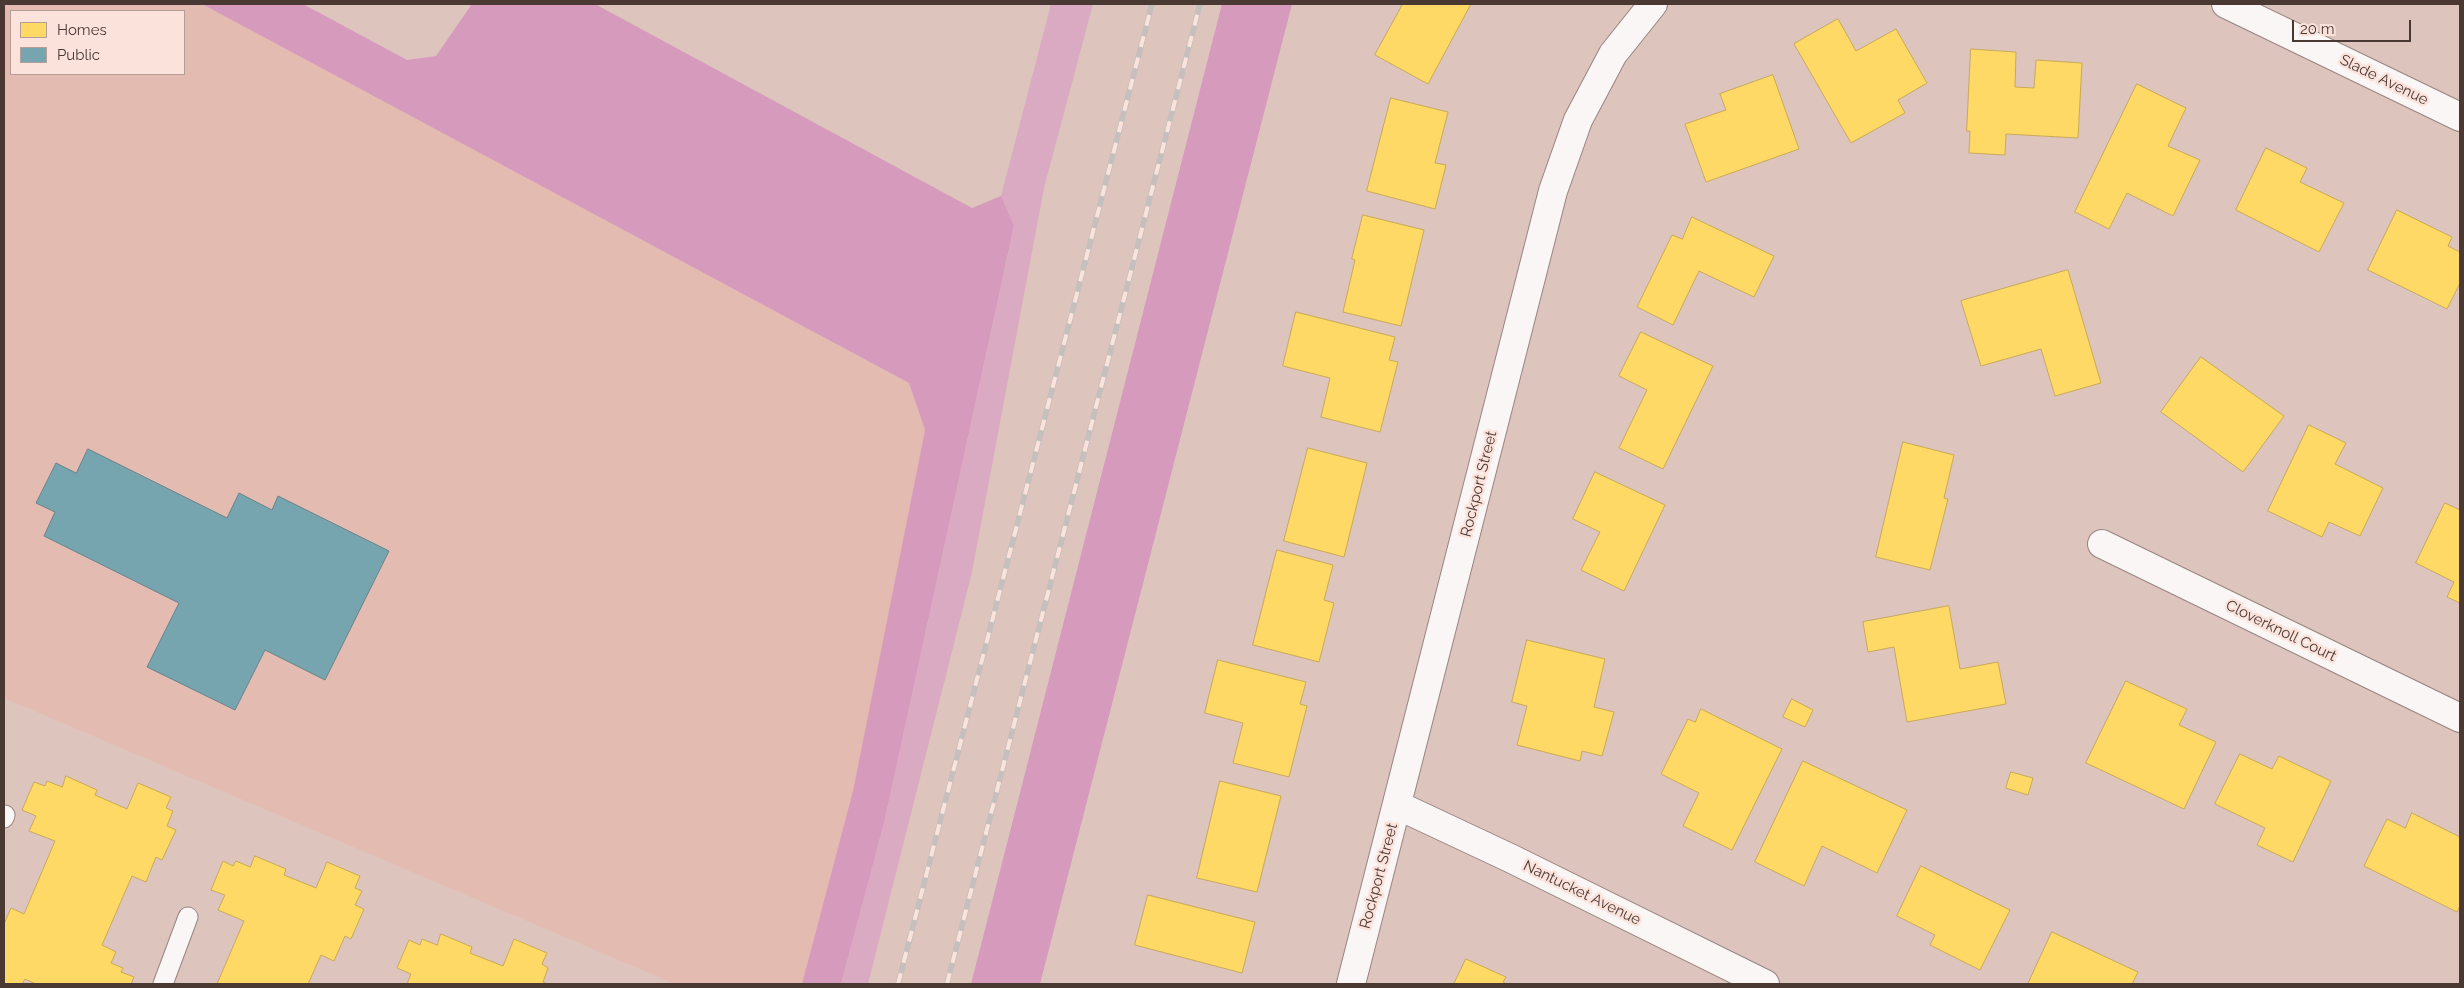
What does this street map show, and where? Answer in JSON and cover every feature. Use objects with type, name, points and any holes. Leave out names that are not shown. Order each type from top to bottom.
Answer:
[{"type":"street","name":"Rockport Street","points":[[1351,984],[1553,191],[1578,120],[1613,54],[1653,4]]},
{"type":"street","name":"Slade Avenue","points":[[2226,4],[2460,117]]},
{"type":"street","name":"Cloverknoll Court","points":[[2102,544],[2460,718]]},
{"type":"street","name":"Nantucket Avenue","points":[[1397,805],[1510,858],[1766,984]]},
{"type":"lane","points":[[163,984],[188,917]]},
{"type":"shaded area","points":[[4,4],[202,4],[909,383],[925,430],[853,791],[802,984],[675,984],[4,698]]},
{"type":"shaded area","points":[[202,4],[303,4],[407,60],[436,56],[472,4],[595,4],[972,208],[1001,196],[1014,226],[884,823],[841,984],[802,984],[853,791],[925,430],[909,383]]},
{"type":"shaded area","points":[[1051,4],[1093,4],[1044,188],[972,572],[868,984],[841,984],[884,823],[1014,227],[1001,196]]},
{"type":"shaded area","points":[[1222,4],[1292,4],[1040,984],[971,984]]},
{"type":"building: Homes","points":[[1403,4],[1471,4],[1428,84],[1375,55]]},
{"type":"building: Homes","points":[[1838,19],[1856,51],[1896,29],[1927,83],[1898,100],[1905,113],[1851,143],[1794,44]]},
{"type":"building: Homes","points":[[1971,49],[2016,52],[2015,87],[2034,88],[2036,60],[2082,63],[2078,138],[2006,134],[2005,155],[1969,153],[1970,131],[1967,131]]},
{"type":"building: Homes","points":[[1773,75],[1799,149],[1706,182],[1685,124],[1726,110],[1720,94]]},
{"type":"building: Homes","points":[[2137,84],[2186,108],[2168,146],[2200,160],[2173,216],[2127,193],[2109,229],[2075,212]]},
{"type":"building: Homes","points":[[1391,98],[1448,112],[1435,163],[1446,165],[1435,209],[1367,191]]},
{"type":"building: Homes","points":[[2266,148],[2307,168],[2300,182],[2344,203],[2319,252],[2236,210]]},
{"type":"building: Homes","points":[[2397,210],[2452,237],[2448,246],[2460,252],[2460,283],[2447,309],[2368,270]]},
{"type":"building: Homes","points":[[1363,215],[1424,230],[1401,326],[1343,312],[1355,260],[1352,259]]},
{"type":"building: Homes","points":[[1692,217],[1774,256],[1754,297],[1699,271],[1673,325],[1637,307],[1672,235],[1682,239]]},
{"type":"building: Homes","points":[[2068,270],[2101,383],[2055,396],[2041,349],[1981,366],[1961,301]]},
{"type":"building: Homes","points":[[1296,312],[1395,337],[1389,360],[1398,362],[1380,432],[1321,417],[1330,378],[1283,366]]},
{"type":"building: Homes","points":[[1641,332],[1713,366],[1663,469],[1619,448],[1647,390],[1619,376]]},
{"type":"building: Homes","points":[[2201,357],[2284,416],[2243,472],[2161,412]]},
{"type":"building: Homes","points":[[2309,425],[2346,443],[2335,464],[2383,488],[2360,536],[2329,522],[2322,537],[2268,511]]},
{"type":"building: Homes","points":[[1903,442],[1954,455],[1944,498],[1948,499],[1930,570],[1876,557]]},
{"type":"building: Homes","points":[[1308,448],[1367,463],[1344,557],[1284,541]]},
{"type":"building: Homes","points":[[1595,472],[1665,505],[1624,591],[1581,570],[1600,532],[1573,519]]},
{"type":"building: Homes","points":[[2445,503],[2460,510],[2460,603],[2447,597],[2454,582],[2416,563]]},
{"type":"building: Homes","points":[[1277,550],[1333,565],[1324,600],[1334,603],[1319,662],[1253,645]]},
{"type":"building: Homes","points":[[1949,606],[1960,669],[1998,662],[2006,704],[1907,722],[1894,647],[1868,652],[1863,622]]},
{"type":"building: Homes","points":[[1527,640],[1605,659],[1594,707],[1614,712],[1602,756],[1582,751],[1580,761],[1517,745],[1527,706],[1512,702]]},
{"type":"building: Homes","points":[[1218,660],[1306,682],[1300,704],[1307,706],[1289,777],[1233,763],[1243,723],[1205,713]]},
{"type":"building: Homes","points":[[2126,681],[2187,709],[2179,725],[2216,742],[2184,809],[2086,763]]},
{"type":"building: Homes","points":[[1792,699],[1813,710],[1805,727],[1783,717]]},
{"type":"building: Homes","points":[[1701,709],[1782,749],[1732,850],[1683,826],[1699,793],[1661,774],[1688,719],[1695,722]]},
{"type":"building: Homes","points":[[2240,754],[2272,769],[2279,756],[2331,781],[2293,862],[2257,845],[2265,828],[2215,804]]},
{"type":"building: Homes","points":[[1803,761],[1907,810],[1877,873],[1822,846],[1804,886],[1755,862]]},
{"type":"building: Homes","points":[[2011,772],[2033,778],[2028,795],[2006,788]]},
{"type":"building: Homes","points":[[66,776],[97,790],[95,795],[127,809],[138,783],[171,797],[166,808],[173,811],[167,826],[176,830],[162,860],[156,857],[146,882],[132,876],[102,945],[116,952],[111,963],[123,968],[121,972],[134,977],[131,984],[36,984],[25,979],[22,984],[4,984],[4,924],[11,908],[24,914],[55,841],[29,831],[36,816],[22,810],[34,782],[45,786],[47,781],[62,787]]},
{"type":"building: Homes","points":[[1220,781],[1281,796],[1257,892],[1197,878]]},
{"type":"building: Homes","points":[[2412,813],[2460,837],[2460,906],[2457,912],[2364,866],[2387,819],[2405,828]]},
{"type":"building: Homes","points":[[255,856],[286,869],[284,875],[316,888],[327,862],[360,876],[355,888],[362,891],[355,905],[364,909],[351,939],[345,936],[334,961],[321,955],[308,984],[217,984],[244,921],[218,910],[225,895],[211,890],[223,861],[233,866],[236,861],[250,867]]},
{"type":"building: Homes","points":[[1921,866],[2010,910],[1980,970],[1930,945],[1935,935],[1897,916]]},
{"type":"building: Homes","points":[[1148,895],[1255,922],[1242,973],[1135,945]]},
{"type":"building: Homes","points":[[2052,932],[2138,972],[2132,984],[2028,984]]},
{"type":"building: Homes","points":[[441,934],[472,947],[470,953],[503,966],[514,939],[547,953],[542,964],[548,968],[543,982],[547,984],[407,984],[411,974],[397,968],[409,940],[420,945],[422,939],[437,945]]},
{"type":"building: Homes","points":[[1466,959],[1506,977],[1503,982],[1507,984],[1454,984]]},
{"type":"building: Public","points":[[88,449],[227,518],[239,493],[272,510],[278,496],[389,551],[325,680],[265,650],[235,710],[147,667],[179,603],[44,536],[55,512],[36,503],[56,463],[76,473]]},
{"type":"railway","points":[[898,984],[1152,4]]},
{"type":"railway","points":[[947,984],[1200,4]]}]
